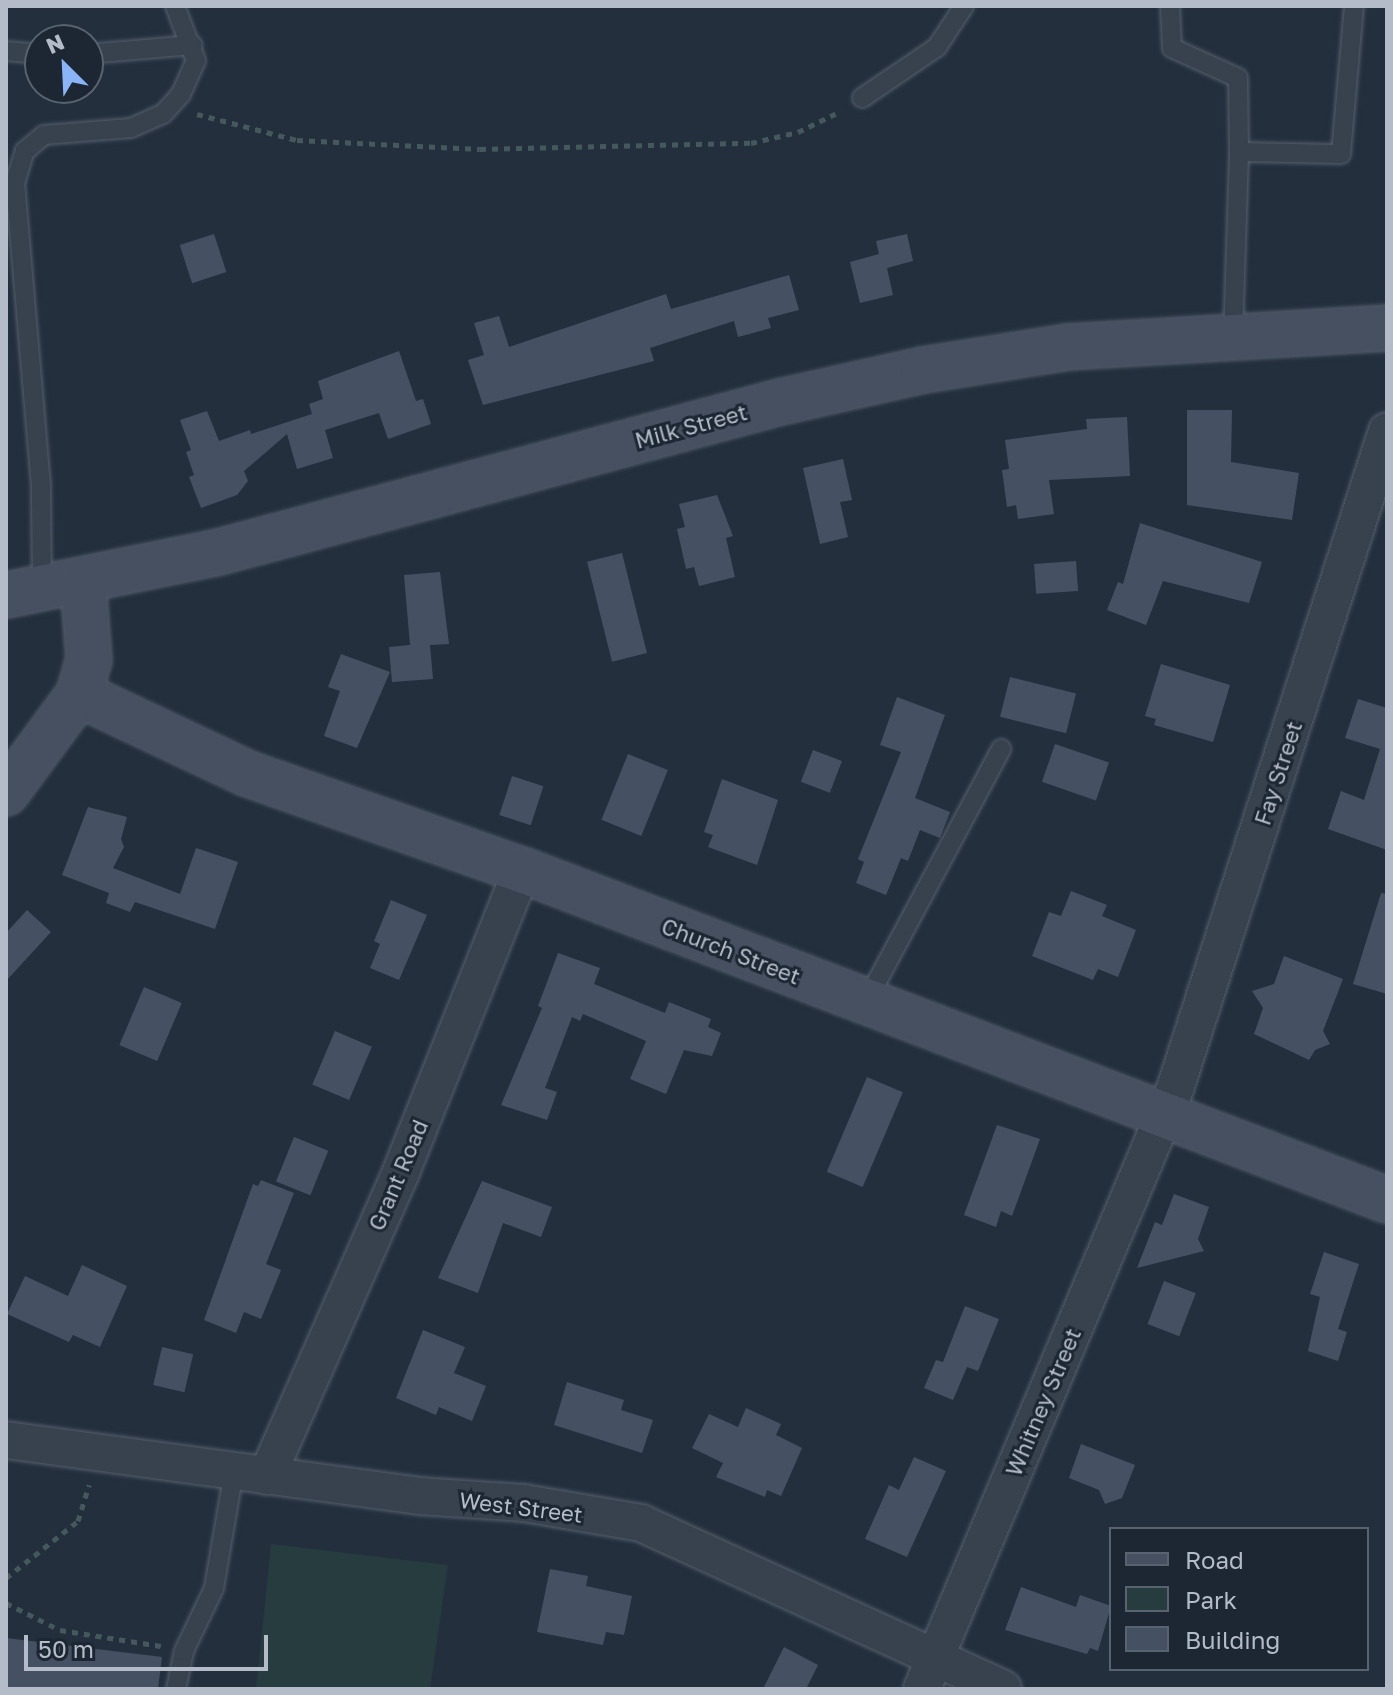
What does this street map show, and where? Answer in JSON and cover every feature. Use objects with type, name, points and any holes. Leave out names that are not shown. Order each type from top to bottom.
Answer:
[{"type":"main road","name":"Milk Street","points":[[44,588],[272,539],[780,402],[894,376],[1068,347],[1387,328]]},
{"type":"main road","points":[[6,793],[79,694],[89,660],[44,588]]},
{"type":"main road","name":"Church Street","points":[[79,694],[246,773],[522,870],[1387,1200]]},
{"type":"street","name":"Fay Street","points":[[1164,1115],[1387,431]]},
{"type":"street","name":"Grant Road","points":[[250,1474],[401,1172],[522,870]]},
{"type":"street","name":"Whitney Street","points":[[929,1674],[1164,1115]]},
{"type":"street","name":"West Street","points":[[6,1440],[419,1496],[524,1503],[641,1523],[929,1674],[1003,1689]]},
{"type":"lane","points":[[44,588],[41,486],[15,183],[25,151],[44,135],[131,128],[168,108],[181,94],[196,61],[193,45],[175,6]]},
{"type":"lane","points":[[862,98],[937,47],[964,6]]},
{"type":"lane","points":[[1170,6],[1172,48],[1238,78],[1239,152],[1233,336]]},
{"type":"lane","points":[[1239,152],[1341,154],[1354,6]]},
{"type":"lane","points":[[104,53],[193,45]]},
{"type":"lane","points":[[866,1002],[1001,749]]},
{"type":"lane","points":[[176,1689],[186,1648],[214,1588],[250,1474]]},
{"type":"path","points":[[168,108],[297,140],[539,149],[751,143],[828,120],[862,98]]},
{"type":"path","points":[[6,1578],[78,1521],[92,1476]]},
{"type":"path","points":[[6,1603],[60,1630],[186,1648]]},
{"type":"green space","points":[[271,1544],[448,1565],[430,1689],[256,1689]]},
{"type":"building","points":[[214,234],[226,272],[192,283],[180,245]]},
{"type":"building","points":[[907,234],[913,261],[887,268],[893,295],[860,303],[850,262],[879,254],[876,241]]},
{"type":"building","points":[[789,275],[799,310],[768,318],[771,328],[738,337],[734,321],[650,348],[654,361],[483,405],[468,360],[484,355],[474,323],[499,316],[509,347],[666,294],[671,309]]},
{"type":"building","points":[[399,351],[416,401],[423,399],[431,424],[388,439],[379,413],[325,430],[333,458],[297,469],[287,434],[244,471],[248,481],[237,495],[201,508],[189,477],[194,475],[186,452],[191,450],[180,420],[207,411],[219,441],[250,430],[251,434],[312,414],[309,404],[323,399],[318,381]]},
{"type":"building","points":[[1187,410],[1232,410],[1231,462],[1299,473],[1292,520],[1187,505]]},
{"type":"building","points":[[1127,417],[1130,476],[1049,480],[1054,514],[1018,519],[1016,505],[1007,507],[1002,470],[1009,469],[1005,440],[1087,429],[1086,419]]},
{"type":"building","points":[[843,459],[852,500],[840,502],[848,537],[820,544],[803,468]]},
{"type":"building","points":[[717,495],[733,536],[726,538],[735,577],[699,586],[694,567],[686,569],[677,529],[685,527],[679,504]]},
{"type":"building","points":[[1140,523],[1262,562],[1249,603],[1163,581],[1146,625],[1107,610],[1118,582],[1123,584]]},
{"type":"building","points":[[622,553],[647,653],[612,662],[587,562]]},
{"type":"building","points":[[1076,561],[1078,591],[1036,594],[1034,564]]},
{"type":"building","points":[[440,572],[449,644],[430,645],[433,679],[392,682],[389,647],[410,645],[404,575]]},
{"type":"building","points":[[341,654],[390,672],[357,748],[324,736],[340,691],[328,687]]},
{"type":"building","points":[[1161,664],[1230,685],[1213,742],[1154,725],[1156,719],[1145,716]]},
{"type":"building","points":[[1010,677],[1076,693],[1066,733],[1000,717]]},
{"type":"building","points":[[897,697],[945,715],[915,798],[950,812],[940,838],[920,830],[908,861],[901,858],[886,895],[856,883],[864,862],[858,859],[901,752],[880,745]]},
{"type":"building","points":[[1358,699],[1387,708],[1387,850],[1328,829],[1341,791],[1364,800],[1380,749],[1345,738]]},
{"type":"building","points":[[1055,744],[1109,763],[1096,800],[1042,782]]},
{"type":"building","points":[[813,750],[842,761],[830,793],[801,782]]},
{"type":"building","points":[[628,754],[668,770],[641,836],[601,820]]},
{"type":"building","points":[[512,776],[543,786],[531,825],[499,815]]},
{"type":"building","points":[[722,779],[778,800],[757,865],[708,847],[713,835],[704,832]]},
{"type":"building","points":[[88,807],[127,817],[121,839],[124,847],[113,868],[180,894],[196,848],[238,862],[215,929],[135,902],[130,912],[106,903],[109,893],[62,875]]},
{"type":"building","points":[[1071,891],[1107,905],[1102,916],[1136,930],[1118,977],[1098,969],[1093,980],[1032,956],[1049,912],[1061,916]]},
{"type":"building","points":[[1381,893],[1387,894],[1387,994],[1353,984]]},
{"type":"building","points":[[391,900],[427,915],[399,980],[370,968],[380,944],[374,941]]},
{"type":"building","points":[[27,910],[51,932],[6,981],[6,933]]},
{"type":"building","points":[[558,953],[600,968],[594,984],[665,1013],[669,1002],[711,1019],[708,1027],[721,1033],[712,1056],[684,1050],[666,1094],[630,1079],[646,1041],[583,1014],[580,1021],[572,1017],[545,1088],[557,1092],[547,1120],[501,1105],[542,1008],[538,1006]]},
{"type":"building","points":[[1284,956],[1343,979],[1323,1031],[1330,1044],[1315,1050],[1309,1060],[1254,1034],[1263,1008],[1252,991],[1274,984]]},
{"type":"building","points":[[144,987],[182,1003],[157,1061],[119,1045]]},
{"type":"building","points":[[335,1031],[372,1047],[349,1100],[312,1084]]},
{"type":"building","points":[[867,1077],[903,1092],[863,1187],[827,1172]]},
{"type":"building","points":[[997,1125],[1040,1139],[1012,1216],[1001,1211],[996,1227],[964,1215]]},
{"type":"building","points":[[294,1137],[328,1151],[310,1195],[276,1182]]},
{"type":"building","points":[[261,1180],[294,1193],[266,1264],[281,1270],[261,1319],[244,1312],[236,1333],[204,1320],[253,1184],[258,1186]]},
{"type":"building","points":[[482,1181],[552,1207],[541,1237],[503,1223],[478,1293],[438,1278]]},
{"type":"building","points":[[1174,1194],[1209,1207],[1198,1239],[1204,1251],[1137,1268],[1155,1222],[1162,1225]]},
{"type":"building","points":[[1324,1252],[1359,1264],[1338,1329],[1347,1332],[1338,1361],[1308,1351],[1320,1297],[1310,1294]]},
{"type":"building","points":[[82,1265],[127,1286],[100,1347],[73,1335],[69,1342],[7,1314],[25,1276],[68,1296]]},
{"type":"building","points":[[1164,1281],[1196,1293],[1179,1336],[1148,1324]]},
{"type":"building","points":[[965,1306],[999,1319],[978,1371],[967,1367],[953,1400],[924,1388],[936,1360],[943,1362]]},
{"type":"building","points":[[423,1330],[465,1347],[454,1373],[486,1386],[472,1421],[439,1407],[436,1415],[396,1398]]},
{"type":"building","points":[[162,1347],[193,1354],[184,1392],[153,1385]]},
{"type":"building","points":[[567,1382],[624,1400],[621,1410],[653,1420],[642,1453],[554,1425]]},
{"type":"building","points":[[746,1408],[781,1424],[776,1435],[802,1448],[781,1496],[767,1490],[765,1497],[716,1477],[723,1463],[692,1448],[709,1414],[738,1427]]},
{"type":"building","points":[[1081,1444],[1135,1465],[1122,1498],[1105,1504],[1099,1490],[1069,1478]]},
{"type":"building","points":[[914,1457],[946,1471],[907,1557],[865,1539],[889,1485],[899,1490]]},
{"type":"building","points":[[550,1569],[588,1576],[586,1586],[632,1596],[624,1635],[606,1632],[603,1645],[537,1632]]},
{"type":"building","points":[[1021,1587],[1076,1607],[1080,1595],[1109,1605],[1098,1651],[1090,1648],[1087,1654],[1005,1630]]},
{"type":"building","points":[[6,1638],[162,1657],[158,1689],[6,1689]]},
{"type":"building","points":[[784,1647],[818,1665],[806,1689],[763,1689]]}]
